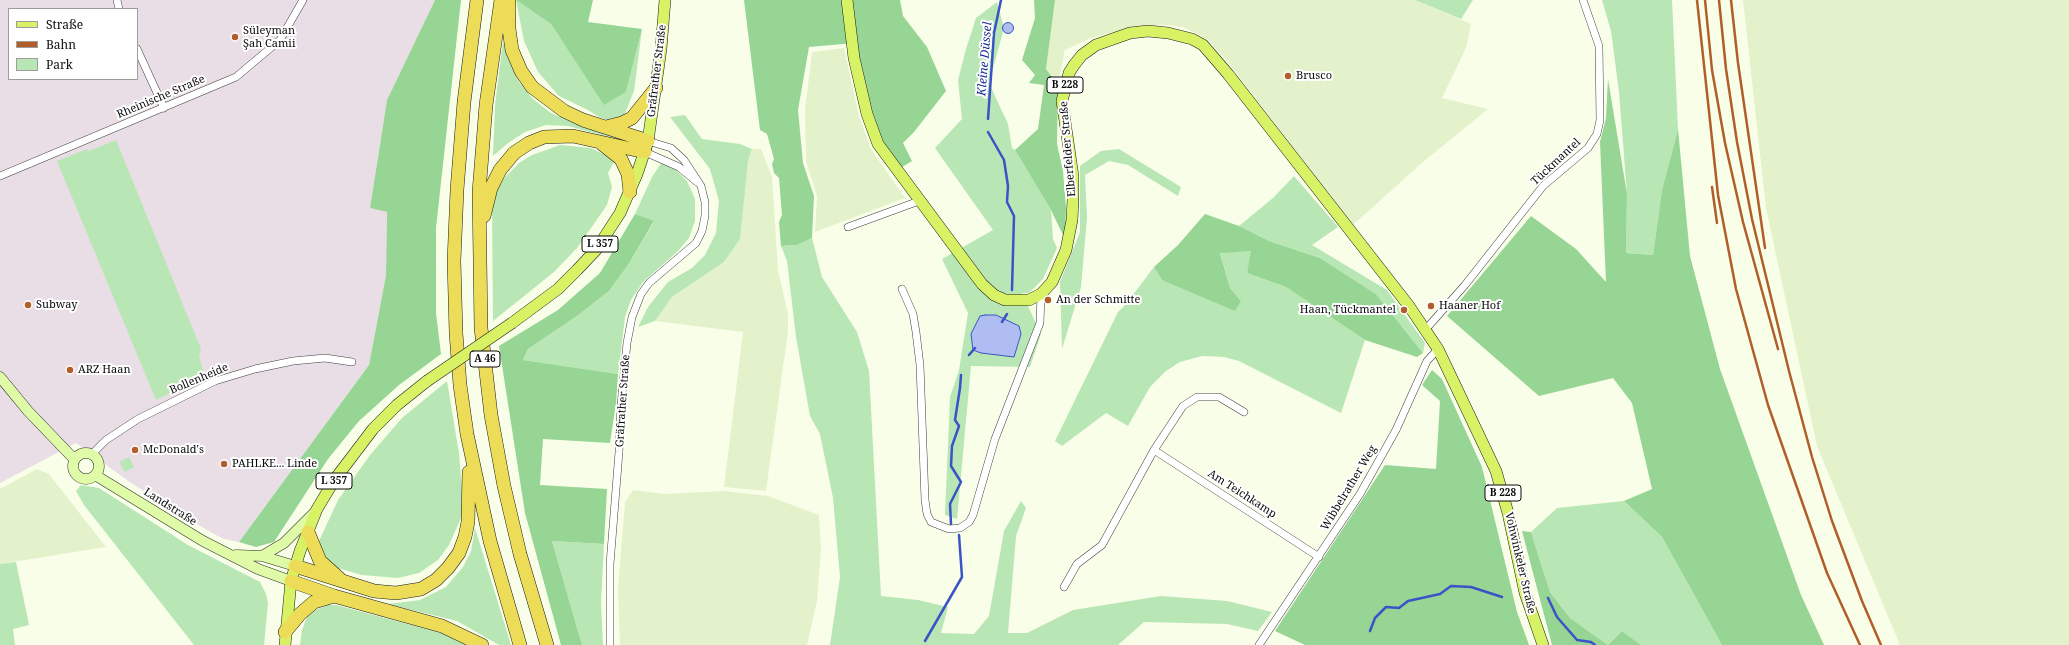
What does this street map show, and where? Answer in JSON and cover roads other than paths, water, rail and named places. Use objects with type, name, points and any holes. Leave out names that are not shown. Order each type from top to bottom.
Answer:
[{"type":"highway","name":"A 46","points":[[478,0],[464,102],[454,261],[460,385],[467,434],[490,541],[520,645]]},
{"type":"highway","name":"A 46","points":[[501,0],[486,105],[479,192],[481,328],[491,415],[504,486],[520,554],[547,645]]},
{"type":"highway","points":[[508,0],[509,29],[512,50],[521,71],[532,87],[564,111],[605,127],[646,146]]},
{"type":"highway","points":[[605,127],[622,123],[632,118],[656,88]]},
{"type":"highway","points":[[479,231],[491,188],[500,170],[514,153],[529,143],[544,138],[559,136],[586,138],[598,142],[646,146]]},
{"type":"highway","points":[[598,142],[621,159],[628,174],[630,192]]},
{"type":"highway","points":[[295,566],[374,591],[396,593],[421,589],[436,580],[448,568],[458,554],[465,537],[468,522],[470,487],[467,434]]},
{"type":"highway","points":[[308,532],[320,561],[329,571],[343,581]]},
{"type":"highway","points":[[291,581],[334,596],[442,626],[482,645]]},
{"type":"highway","points":[[285,639],[300,614],[314,602],[334,596]]},
{"type":"main road","name":"Gräfrather Straße","points":[[646,146],[656,88],[665,0]]},
{"type":"main road","points":[[847,0],[854,58],[867,114],[878,144],[919,202],[982,284],[994,294],[1005,300],[1029,300],[1041,294]]},
{"type":"main road","name":"Elberfelder Straße","points":[[1041,294],[1052,282],[1066,250],[1072,220],[1073,176],[1062,101],[1069,73],[1082,55],[1096,45],[1112,38],[1136,32],[1168,33],[1192,39],[1203,45],[1210,52],[1426,329],[1438,349]]},
{"type":"main road","name":"L 357","points":[[285,639],[291,581],[295,566],[317,509],[335,479],[373,429],[397,405],[427,381],[512,323],[558,289],[591,255],[610,230],[630,192],[646,146]]},
{"type":"main road","name":"Vohwinkeler Straße","points":[[1438,349],[1453,376],[1496,471],[1508,513],[1525,593],[1543,645]]},
{"type":"main road","points":[[0,377],[28,411],[74,459]]},
{"type":"main road","points":[[81,453],[92,454],[99,464],[96,475],[87,479],[78,476],[73,468],[74,459],[81,453]]},
{"type":"main road","name":"Landstraße","points":[[96,475],[189,533],[258,569],[291,581]]},
{"type":"main road","points":[[262,556],[284,543],[317,509]]},
{"type":"main road","name":"Landstraße","points":[[234,556],[262,556],[295,566]]},
{"type":"street","name":"Rheinische Straße","points":[[0,176],[236,77],[280,40],[303,0]]},
{"type":"street","name":"Tückmantel","points":[[1426,329],[1465,285],[1543,186],[1588,148],[1596,134],[1600,120],[1599,46],[1583,0]]},
{"type":"street","points":[[138,50],[164,108]]},
{"type":"street","points":[[646,146],[679,167],[701,186]]},
{"type":"street","name":"Gräfrather Straße","points":[[610,645],[610,564],[619,452],[621,405],[631,321],[638,300],[645,288],[658,274],[688,251],[699,237],[704,223],[706,210],[701,186],[679,154],[666,146],[646,146]]},
{"type":"street","points":[[848,227],[919,202]]},
{"type":"street","points":[[902,289],[913,314],[920,365],[925,500],[927,514],[931,522],[949,529],[960,528],[968,522],[973,515],[995,439],[1040,323],[1041,294]]},
{"type":"street","name":"Wibbelrather Weg","points":[[1259,645],[1360,494],[1396,430],[1427,360],[1438,349]]},
{"type":"street","name":"Bollenheide","points":[[92,454],[106,440],[138,419],[215,381],[255,369],[292,361],[325,358],[352,362]]},
{"type":"street","points":[[1064,586],[1077,564],[1102,545],[1154,450],[1183,406],[1198,397],[1220,398],[1244,412]]},
{"type":"street","name":"Am Teichkamp","points":[[1154,450],[1319,557]]},
{"type":"water","points":[[1006,23],[1010,23],[1012,24],[1012,32],[1006,33],[1003,30],[1003,26]]},
{"type":"water","points":[[996,315],[1019,326],[1021,334],[1014,357],[981,353],[973,350],[971,334],[980,316]]},
{"type":"waterway","name":"Kleine Düssel","points":[[988,119],[994,33],[1001,0]]},
{"type":"waterway","name":"Kleine Düssel","points":[[988,132],[1004,160],[1008,186],[1007,202],[1014,216],[1012,290]]},
{"type":"waterway","name":"Kleine Düssel","points":[[1002,322],[1007,314]]},
{"type":"waterway","name":"Kleine Düssel","points":[[969,355],[975,348]]},
{"type":"waterway","name":"Kleine Düssel","points":[[951,524],[950,504],[961,482],[951,466],[952,446],[959,426],[955,420],[961,375]]},
{"type":"waterway","name":"Kleine Düssel","points":[[925,641],[962,577],[959,535]]},
{"type":"waterway","points":[[1370,631],[1375,618],[1386,607],[1399,608],[1408,601],[1440,594],[1451,586],[1471,587],[1502,597]]},
{"type":"waterway","points":[[1548,598],[1557,617],[1577,640],[1591,642],[1595,645]]},
{"type":"railway","points":[[1697,0],[1718,195],[1736,289],[1768,405],[1827,573],[1860,645]]},
{"type":"railway","points":[[1705,0],[1712,70],[1725,143],[1743,222],[1778,349]]},
{"type":"railway","points":[[1719,0],[1726,69],[1737,142],[1752,219],[1789,371],[1812,457],[1832,521],[1862,601],[1881,645]]},
{"type":"railway","points":[[1731,0],[1738,63],[1765,248]]},
{"type":"railway","points":[[1712,187],[1717,223]]},
{"type":"place","name":"Süleyman Şah Camii","points":[[235,37]]},
{"type":"place","name":"Brusco","points":[[1288,76]]},
{"type":"place","name":"An der Schmitte","points":[[1048,300]]},
{"type":"place","name":"Subway","points":[[28,305]]},
{"type":"place","name":"Haaner Hof","points":[[1431,306]]},
{"type":"place","name":"Haan, Tückmantel","points":[[1404,310]]},
{"type":"place","name":"ARZ Haan","points":[[70,370]]},
{"type":"place","name":"McDonald's","points":[[135,450]]},
{"type":"place","name":"PAHLKE... Linde","points":[[224,464]]}]
